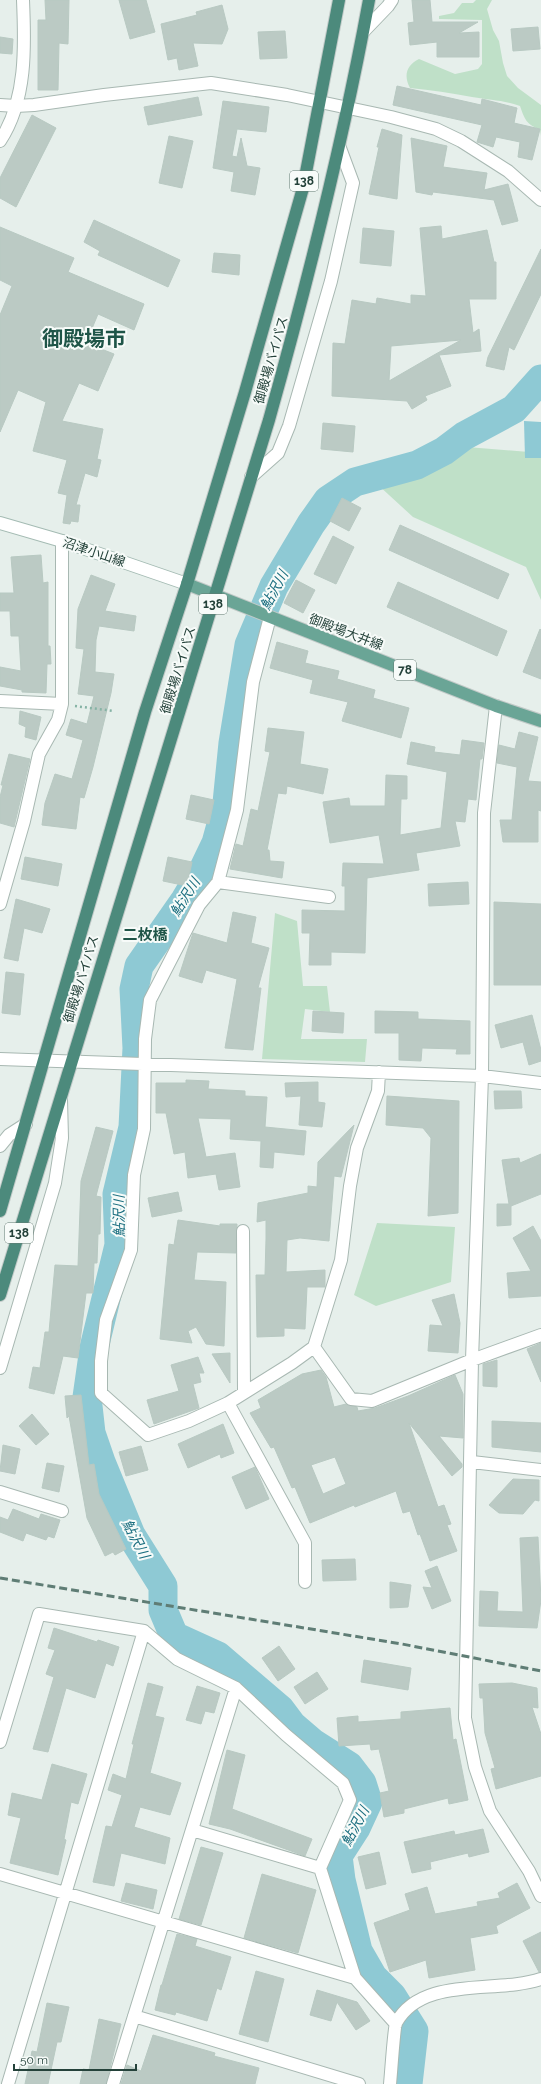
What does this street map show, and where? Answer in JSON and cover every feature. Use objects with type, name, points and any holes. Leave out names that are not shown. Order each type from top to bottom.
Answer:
[{"type":"highway","name":"御殿場バイパス","points":[[0,1211],[145,712],[187,584],[245,392],[303,188],[339,0]]},
{"type":"highway","name":"御殿場バイパス","points":[[0,1295],[70,1062],[216,595],[308,279],[349,108],[369,0]]},
{"type":"main road","name":"御殿場大井線","points":[[187,584],[496,706],[541,721]]},
{"type":"street","points":[[0,141],[16,106],[23,64],[23,0]]},
{"type":"street","points":[[364,31],[392,0]]},
{"type":"street","points":[[0,104],[16,106],[211,83],[319,102],[436,129],[461,141],[508,171],[541,200]]},
{"type":"street","points":[[251,478],[278,453],[289,426],[331,281],[353,183],[340,148]]},
{"type":"street","name":"沼津小山線","points":[[0,523],[62,541],[187,584]]},
{"type":"street","points":[[0,904],[24,821],[39,754],[58,720],[62,704],[62,541]]},
{"type":"street","points":[[270,617],[253,682],[237,810],[218,882],[199,906],[150,1000],[147,1019],[144,1065],[144,1129],[134,1175],[130,1250],[106,1320],[101,1361],[101,1393],[148,1435],[189,1422],[228,1403],[244,1391],[292,1363],[314,1347],[341,1260],[350,1186],[357,1148],[378,1091],[379,1072]]},
{"type":"street","points":[[0,701],[62,704]]},
{"type":"street","points":[[496,706],[484,812],[482,1076],[472,1360],[472,1462],[465,1718],[474,1767],[490,1811],[529,1871],[541,1896]]},
{"type":"street","points":[[218,882],[329,897]]},
{"type":"street","points":[[0,1059],[44,1062],[482,1076],[541,1083]]},
{"type":"street","points":[[0,1368],[55,1183],[62,1138],[61,1095]]},
{"type":"street","points":[[0,1146],[9,1135],[26,1124]]},
{"type":"street","points":[[243,1231],[244,1391]]},
{"type":"street","points":[[314,1347],[351,1399],[372,1401],[472,1360],[541,1335]]},
{"type":"street","points":[[228,1403],[305,1543],[305,1582]]},
{"type":"street","points":[[472,1462],[541,1470]]},
{"type":"street","points":[[0,1492],[62,1511]]},
{"type":"street","points":[[0,1742],[39,1614],[144,1631],[177,1659],[236,1688],[286,1735],[343,1783],[350,1800],[320,1868],[355,1978],[396,2024]]},
{"type":"street","points":[[8,2084],[144,1631]]},
{"type":"street","points":[[113,2084],[236,1688]]},
{"type":"street","points":[[192,1830],[320,1868]]},
{"type":"street","points":[[0,1874],[355,1978]]},
{"type":"street","points":[[390,2084],[396,2024],[410,2006],[425,1997],[452,1989],[493,1987],[541,1979]]},
{"type":"street","points":[[134,2016],[359,2084]]},
{"type":"path","points":[[62,704],[114,710]]},
{"type":"green space","points":[[476,0],[492,0],[487,9],[493,30],[499,41],[507,76],[518,88],[541,105],[541,136],[540,129],[529,124],[520,106],[496,100],[410,88],[407,79],[407,71],[415,61],[419,59],[455,74],[478,69],[482,64],[482,20],[439,19],[439,16],[454,13],[462,3],[473,3]]},
{"type":"green space","points":[[467,447],[541,453],[541,600],[526,567],[413,517],[377,484]]},
{"type":"green space","points":[[275,913],[297,921],[303,986],[327,986],[330,1012],[305,1009],[301,1039],[367,1039],[365,1062],[262,1059]]},
{"type":"green space","points":[[377,1223],[455,1227],[451,1282],[376,1306],[354,1295]]},
{"type":"water","points":[[524,421],[541,422],[541,458],[525,458]]},
{"type":"building","points":[[45,0],[69,0],[68,44],[59,43],[58,90],[38,90],[38,20],[46,20]]},
{"type":"building","points":[[119,0],[146,0],[155,32],[130,39]]},
{"type":"building","points":[[412,0],[430,0],[432,22],[478,22],[459,33],[479,32],[479,57],[437,57],[437,42],[410,45],[408,23],[414,22]]},
{"type":"building","points":[[222,5],[228,29],[222,44],[193,43],[198,66],[179,70],[177,58],[168,60],[161,24],[197,15],[196,12]]},
{"type":"building","points":[[538,27],[540,49],[513,51],[511,29]]},
{"type":"building","points":[[285,31],[287,58],[260,59],[258,32]]},
{"type":"building","points":[[0,37],[13,39],[12,54],[0,53]]},
{"type":"building","points":[[397,86],[481,105],[482,99],[517,108],[514,123],[540,129],[532,160],[518,157],[520,142],[496,137],[493,147],[477,142],[482,125],[393,105]]},
{"type":"building","points":[[198,97],[202,115],[148,125],[144,107]]},
{"type":"building","points":[[223,101],[269,107],[266,132],[237,129],[232,156],[237,157],[241,138],[247,166],[260,168],[255,195],[231,191],[234,172],[213,168]]},
{"type":"building","points":[[32,115],[56,128],[16,207],[0,198],[0,178]]},
{"type":"building","points":[[382,129],[402,135],[397,199],[369,194],[379,147],[377,147]]},
{"type":"building","points":[[169,136],[193,141],[182,188],[159,183]]},
{"type":"building","points":[[411,138],[447,146],[443,167],[487,173],[484,190],[508,184],[518,221],[502,225],[494,200],[433,192],[432,195],[416,192]]},
{"type":"building","points":[[94,220],[180,260],[168,287],[98,255],[100,251],[84,242]]},
{"type":"building","points":[[441,226],[442,239],[487,230],[494,262],[496,262],[496,299],[469,299],[473,333],[479,329],[481,351],[439,355],[451,386],[425,396],[427,400],[412,409],[407,401],[332,396],[333,343],[345,344],[352,300],[376,304],[377,298],[411,304],[411,295],[426,296],[420,228]],"holes":[[[461,340],[389,381],[391,346]]]},
{"type":"building","points":[[0,227],[74,258],[68,272],[144,304],[134,330],[98,314],[86,343],[114,354],[98,391],[79,383],[62,421],[103,429],[97,459],[101,460],[97,477],[85,473],[76,505],[80,505],[78,522],[71,521],[70,524],[63,523],[67,495],[58,493],[67,460],[33,451],[46,402],[18,390],[0,432],[0,315],[12,286],[0,280]]},
{"type":"building","points":[[363,228],[394,231],[391,266],[360,263]]},
{"type":"building","points":[[541,249],[541,294],[514,350],[509,347],[504,370],[486,366],[488,357]]},
{"type":"building","points":[[214,253],[240,255],[239,275],[212,272]]},
{"type":"building","points":[[323,423],[355,426],[353,452],[321,449]]},
{"type":"building","points":[[342,498],[361,508],[349,531],[330,521]]},
{"type":"building","points":[[400,525],[509,574],[498,599],[389,550]]},
{"type":"building","points":[[333,536],[354,547],[336,584],[314,574]]},
{"type":"building","points":[[41,555],[43,583],[48,582],[48,646],[50,646],[51,664],[47,664],[46,693],[22,692],[22,690],[0,686],[0,667],[21,671],[19,636],[11,636],[10,611],[0,611],[0,593],[14,593],[11,557]]},
{"type":"building","points":[[91,575],[115,584],[105,611],[136,616],[134,631],[99,626],[96,640],[95,672],[114,674],[111,693],[93,767],[84,798],[80,797],[76,829],[42,825],[45,803],[55,774],[72,779],[83,740],[66,735],[71,719],[87,724],[94,696],[78,694],[84,649],[76,648],[78,609]]},
{"type":"building","points":[[296,580],[315,590],[303,613],[284,603]]},
{"type":"building","points":[[398,582],[507,631],[497,656],[387,607]]},
{"type":"building","points":[[540,629],[541,630],[541,679],[523,672]]},
{"type":"building","points":[[277,642],[308,651],[305,663],[339,671],[337,679],[375,690],[373,698],[409,708],[401,738],[342,721],[348,702],[310,693],[313,680],[270,668]]},
{"type":"building","points":[[20,711],[41,717],[36,740],[25,737],[26,727],[19,724]]},
{"type":"building","points":[[268,728],[304,732],[300,764],[328,769],[323,794],[287,786],[286,794],[278,793],[267,850],[269,850],[270,861],[284,862],[282,878],[230,869],[236,844],[243,846],[251,809],[258,811],[270,752],[265,751]]},
{"type":"building","points":[[519,732],[538,737],[528,781],[541,782],[541,811],[538,810],[538,842],[503,842],[500,820],[512,820],[517,767],[497,763],[499,745],[515,749]]},
{"type":"building","points":[[462,740],[484,743],[482,759],[480,759],[476,800],[468,799],[465,822],[455,821],[460,846],[416,853],[419,870],[367,878],[365,953],[331,952],[331,965],[309,965],[310,933],[302,933],[302,910],[345,911],[345,886],[342,886],[343,863],[384,864],[379,835],[330,843],[323,802],[349,798],[350,806],[385,806],[386,775],[407,776],[407,799],[401,799],[400,835],[441,828],[447,772],[407,764],[411,742],[435,747],[434,752],[460,755]]},
{"type":"building","points":[[9,754],[30,759],[14,827],[0,823],[0,797],[3,785],[1,785]]},
{"type":"building","points":[[191,795],[214,800],[209,824],[186,819]]},
{"type":"building","points":[[25,857],[62,864],[58,886],[21,879]]},
{"type":"building","points":[[168,857],[192,862],[187,886],[163,881]]},
{"type":"building","points":[[468,882],[469,904],[429,906],[428,884]]},
{"type":"building","points":[[16,899],[50,909],[42,933],[24,928],[18,961],[4,958]]},
{"type":"building","points":[[494,902],[541,904],[541,985],[494,985]]},
{"type":"building","points":[[233,912],[256,917],[251,943],[269,948],[258,988],[261,988],[253,1050],[225,1048],[237,979],[206,970],[202,983],[179,976],[193,933],[227,943]]},
{"type":"building","points":[[6,972],[24,974],[20,1015],[2,1013]]},
{"type":"building","points":[[313,1011],[344,1013],[343,1033],[312,1031]]},
{"type":"building","points":[[375,1011],[418,1012],[418,1019],[470,1021],[470,1054],[456,1054],[457,1049],[422,1048],[421,1061],[399,1060],[399,1033],[375,1033]]},
{"type":"building","points":[[532,1015],[541,1050],[541,1061],[529,1065],[523,1042],[501,1048],[495,1025]]},
{"type":"building","points":[[186,1080],[209,1081],[208,1089],[245,1091],[245,1096],[267,1097],[265,1127],[306,1131],[304,1155],[274,1152],[273,1168],[260,1167],[261,1141],[230,1139],[231,1119],[198,1118],[206,1157],[235,1153],[240,1187],[219,1190],[216,1174],[188,1178],[185,1152],[174,1154],[166,1113],[156,1113],[156,1083],[186,1083]]},
{"type":"building","points":[[318,1082],[318,1102],[325,1103],[322,1127],[299,1125],[301,1096],[286,1097],[285,1083]]},
{"type":"building","points":[[494,1091],[521,1091],[522,1108],[495,1109]]},
{"type":"building","points":[[387,1096],[459,1101],[458,1213],[428,1216],[431,1138],[423,1128],[386,1125]]},
{"type":"building","points":[[354,1125],[341,1177],[334,1176],[329,1241],[300,1238],[287,1240],[286,1272],[325,1270],[325,1287],[307,1287],[305,1329],[284,1328],[284,1336],[257,1337],[256,1275],[265,1275],[266,1239],[266,1220],[257,1222],[258,1203],[308,1193],[308,1186],[317,1187],[318,1162]]},
{"type":"building","points":[[96,1127],[113,1131],[96,1196],[101,1197],[100,1234],[98,1234],[97,1263],[94,1263],[93,1293],[86,1293],[78,1358],[63,1356],[54,1394],[29,1388],[33,1367],[40,1368],[45,1332],[49,1332],[55,1265],[78,1266],[81,1181]]},
{"type":"building","points":[[541,1154],[541,1194],[511,1206],[511,1225],[497,1226],[497,1204],[509,1204],[502,1160],[519,1158],[520,1163]]},
{"type":"building","points":[[178,1192],[182,1211],[152,1217],[148,1198]]},
{"type":"building","points":[[178,1220],[220,1226],[220,1224],[237,1224],[236,1253],[197,1252],[194,1280],[226,1282],[224,1346],[206,1344],[196,1327],[188,1331],[192,1343],[160,1339],[169,1244],[174,1245]]},
{"type":"building","points":[[533,1226],[541,1241],[541,1296],[509,1298],[507,1273],[531,1271],[513,1238]]},
{"type":"building","points":[[454,1294],[460,1323],[458,1353],[428,1351],[430,1325],[443,1326],[432,1300]]},
{"type":"building","points":[[541,1343],[541,1382],[527,1349]]},
{"type":"building","points":[[230,1353],[230,1383],[212,1354]]},
{"type":"building","points":[[198,1357],[204,1373],[199,1373],[201,1382],[193,1384],[199,1408],[154,1424],[147,1400],[179,1391],[171,1365]]},
{"type":"building","points":[[497,1360],[497,1387],[483,1386],[483,1364]]},
{"type":"building","points":[[321,1370],[326,1377],[334,1407],[346,1404],[357,1407],[358,1411],[375,1408],[408,1396],[455,1375],[463,1394],[463,1438],[439,1436],[462,1464],[462,1467],[452,1476],[409,1423],[438,1507],[444,1505],[451,1524],[447,1525],[457,1551],[430,1561],[420,1534],[418,1535],[410,1511],[403,1513],[396,1491],[355,1507],[354,1505],[310,1523],[295,1487],[292,1488],[274,1447],[271,1448],[250,1413],[261,1408],[258,1400],[302,1374]],"holes":[[[335,1457],[346,1484],[323,1494],[311,1465]]]},
{"type":"building","points":[[81,1395],[89,1465],[94,1464],[99,1494],[126,1549],[115,1555],[113,1552],[105,1556],[87,1518],[69,1416],[67,1418],[65,1396]]},
{"type":"building","points":[[32,1414],[49,1434],[36,1445],[19,1426]]},
{"type":"building","points":[[492,1421],[541,1423],[541,1452],[492,1447]]},
{"type":"building","points":[[223,1424],[234,1453],[221,1458],[220,1454],[188,1468],[178,1444]]},
{"type":"building","points":[[3,1445],[20,1449],[15,1474],[0,1471]]},
{"type":"building","points":[[141,1446],[148,1470],[126,1476],[119,1452]]},
{"type":"building","points":[[47,1463],[64,1466],[59,1492],[42,1488]]},
{"type":"building","points":[[255,1467],[269,1499],[246,1509],[232,1477]]},
{"type":"building","points":[[513,1479],[539,1480],[539,1501],[535,1500],[523,1514],[499,1513],[489,1505]]},
{"type":"building","points":[[13,1509],[39,1519],[41,1514],[60,1520],[54,1538],[48,1536],[46,1540],[26,1533],[23,1541],[0,1532],[0,1517],[8,1520]]},
{"type":"building","points":[[538,1537],[541,1600],[537,1628],[479,1626],[480,1591],[498,1592],[497,1611],[523,1612],[520,1538]]},
{"type":"building","points":[[355,1559],[356,1580],[323,1581],[322,1560]]},
{"type":"building","points":[[437,1566],[451,1601],[432,1609],[423,1587],[432,1588],[425,1571]]},
{"type":"building","points":[[390,1582],[411,1585],[408,1607],[390,1608]]},
{"type":"building","points":[[54,1628],[97,1642],[98,1640],[119,1647],[113,1666],[106,1663],[95,1698],[66,1688],[48,1752],[33,1749],[54,1677],[46,1674],[55,1650],[48,1648]]},
{"type":"building","points":[[279,1646],[295,1669],[278,1681],[262,1658]]},
{"type":"building","points":[[364,1660],[411,1668],[408,1690],[361,1682]]},
{"type":"building","points":[[317,1672],[328,1689],[305,1704],[294,1687]]},
{"type":"building","points":[[148,1683],[163,1687],[155,1716],[164,1718],[150,1773],[181,1783],[170,1815],[140,1807],[134,1827],[170,1838],[165,1864],[121,1853],[114,1886],[93,1882],[106,1826],[112,1827],[122,1795],[108,1790],[113,1774],[126,1779],[134,1744],[132,1744]]},
{"type":"building","points":[[512,1683],[537,1688],[538,1708],[532,1707],[541,1734],[541,1776],[496,1789],[491,1769],[495,1768],[485,1733],[483,1698],[480,1698],[479,1684]]},
{"type":"building","points":[[197,1686],[220,1693],[214,1713],[205,1711],[201,1724],[186,1720]]},
{"type":"building","points":[[450,1708],[453,1740],[456,1739],[468,1800],[449,1804],[448,1798],[404,1809],[404,1813],[384,1817],[380,1793],[389,1791],[379,1749],[371,1750],[370,1744],[339,1746],[337,1718],[358,1716],[358,1722],[401,1719],[401,1712]]},
{"type":"building","points":[[227,1750],[245,1755],[232,1809],[312,1839],[305,1856],[230,1829],[209,1824]]},
{"type":"building","points":[[52,1764],[87,1774],[78,1804],[71,1802],[64,1839],[66,1840],[58,1875],[10,1863],[21,1818],[8,1815],[12,1793],[42,1800]]},
{"type":"building","points":[[483,1829],[489,1852],[469,1857],[468,1853],[430,1862],[431,1869],[412,1873],[404,1842],[454,1831],[455,1835]]},
{"type":"building","points":[[201,1847],[223,1853],[201,1925],[179,1919]]},
{"type":"building","points":[[379,1852],[386,1884],[366,1889],[358,1857]]},
{"type":"building","points":[[262,1874],[316,1890],[298,1953],[244,1938]]},
{"type":"building","points":[[126,1883],[157,1890],[153,1909],[121,1901]]},
{"type":"building","points":[[517,1883],[530,1908],[496,1926],[498,1933],[470,1938],[475,1970],[429,1978],[426,1960],[390,1972],[374,1923],[410,1910],[405,1894],[427,1887],[435,1914],[478,1906],[477,1902],[500,1898],[498,1893]]},
{"type":"building","points":[[541,1932],[541,1972],[539,1972],[523,1941]]},
{"type":"building","points":[[177,1934],[197,1939],[195,1946],[231,1957],[221,1990],[217,1988],[207,2021],[176,2012],[175,2015],[155,2010]]},
{"type":"building","points":[[256,1971],[284,1979],[268,2042],[239,2034]]},
{"type":"building","points":[[317,1990],[357,2002],[370,2021],[356,2030],[337,2002],[331,2021],[310,2015]]},
{"type":"building","points":[[47,2003],[69,2007],[61,2042],[57,2042],[48,2084],[25,2084],[32,2051],[37,2052]]},
{"type":"building","points":[[99,2019],[121,2024],[106,2084],[80,2084],[83,2069],[89,2070]]},
{"type":"building","points":[[153,2035],[215,2053],[214,2056],[259,2068],[255,2084],[121,2084],[127,2065],[141,2071]]},
{"type":"waterway","name":"鮎沢川","points":[[408,2084],[414,2031],[392,1996],[373,1977],[358,1951],[341,1880],[338,1856],[356,1828],[368,1802],[362,1783],[349,1766],[313,1743],[292,1725],[280,1709],[218,1656],[174,1636],[163,1610],[163,1586],[131,1535],[101,1462],[91,1433],[87,1397],[94,1348],[119,1245],[117,1194],[133,1127],[137,1048],[134,989],[139,966],[185,900],[203,870],[216,843],[227,803],[233,743],[249,645],[274,586],[311,524],[328,500],[355,482],[417,465],[444,451],[464,436],[514,409],[541,379]]},
{"type":"railway","points":[[0,1578],[402,1644],[541,1671]]},
{"type":"district","name":"御殿場市","points":[[84,338]]},
{"type":"district","name":"二枚橋","points":[[145,935]]}]
